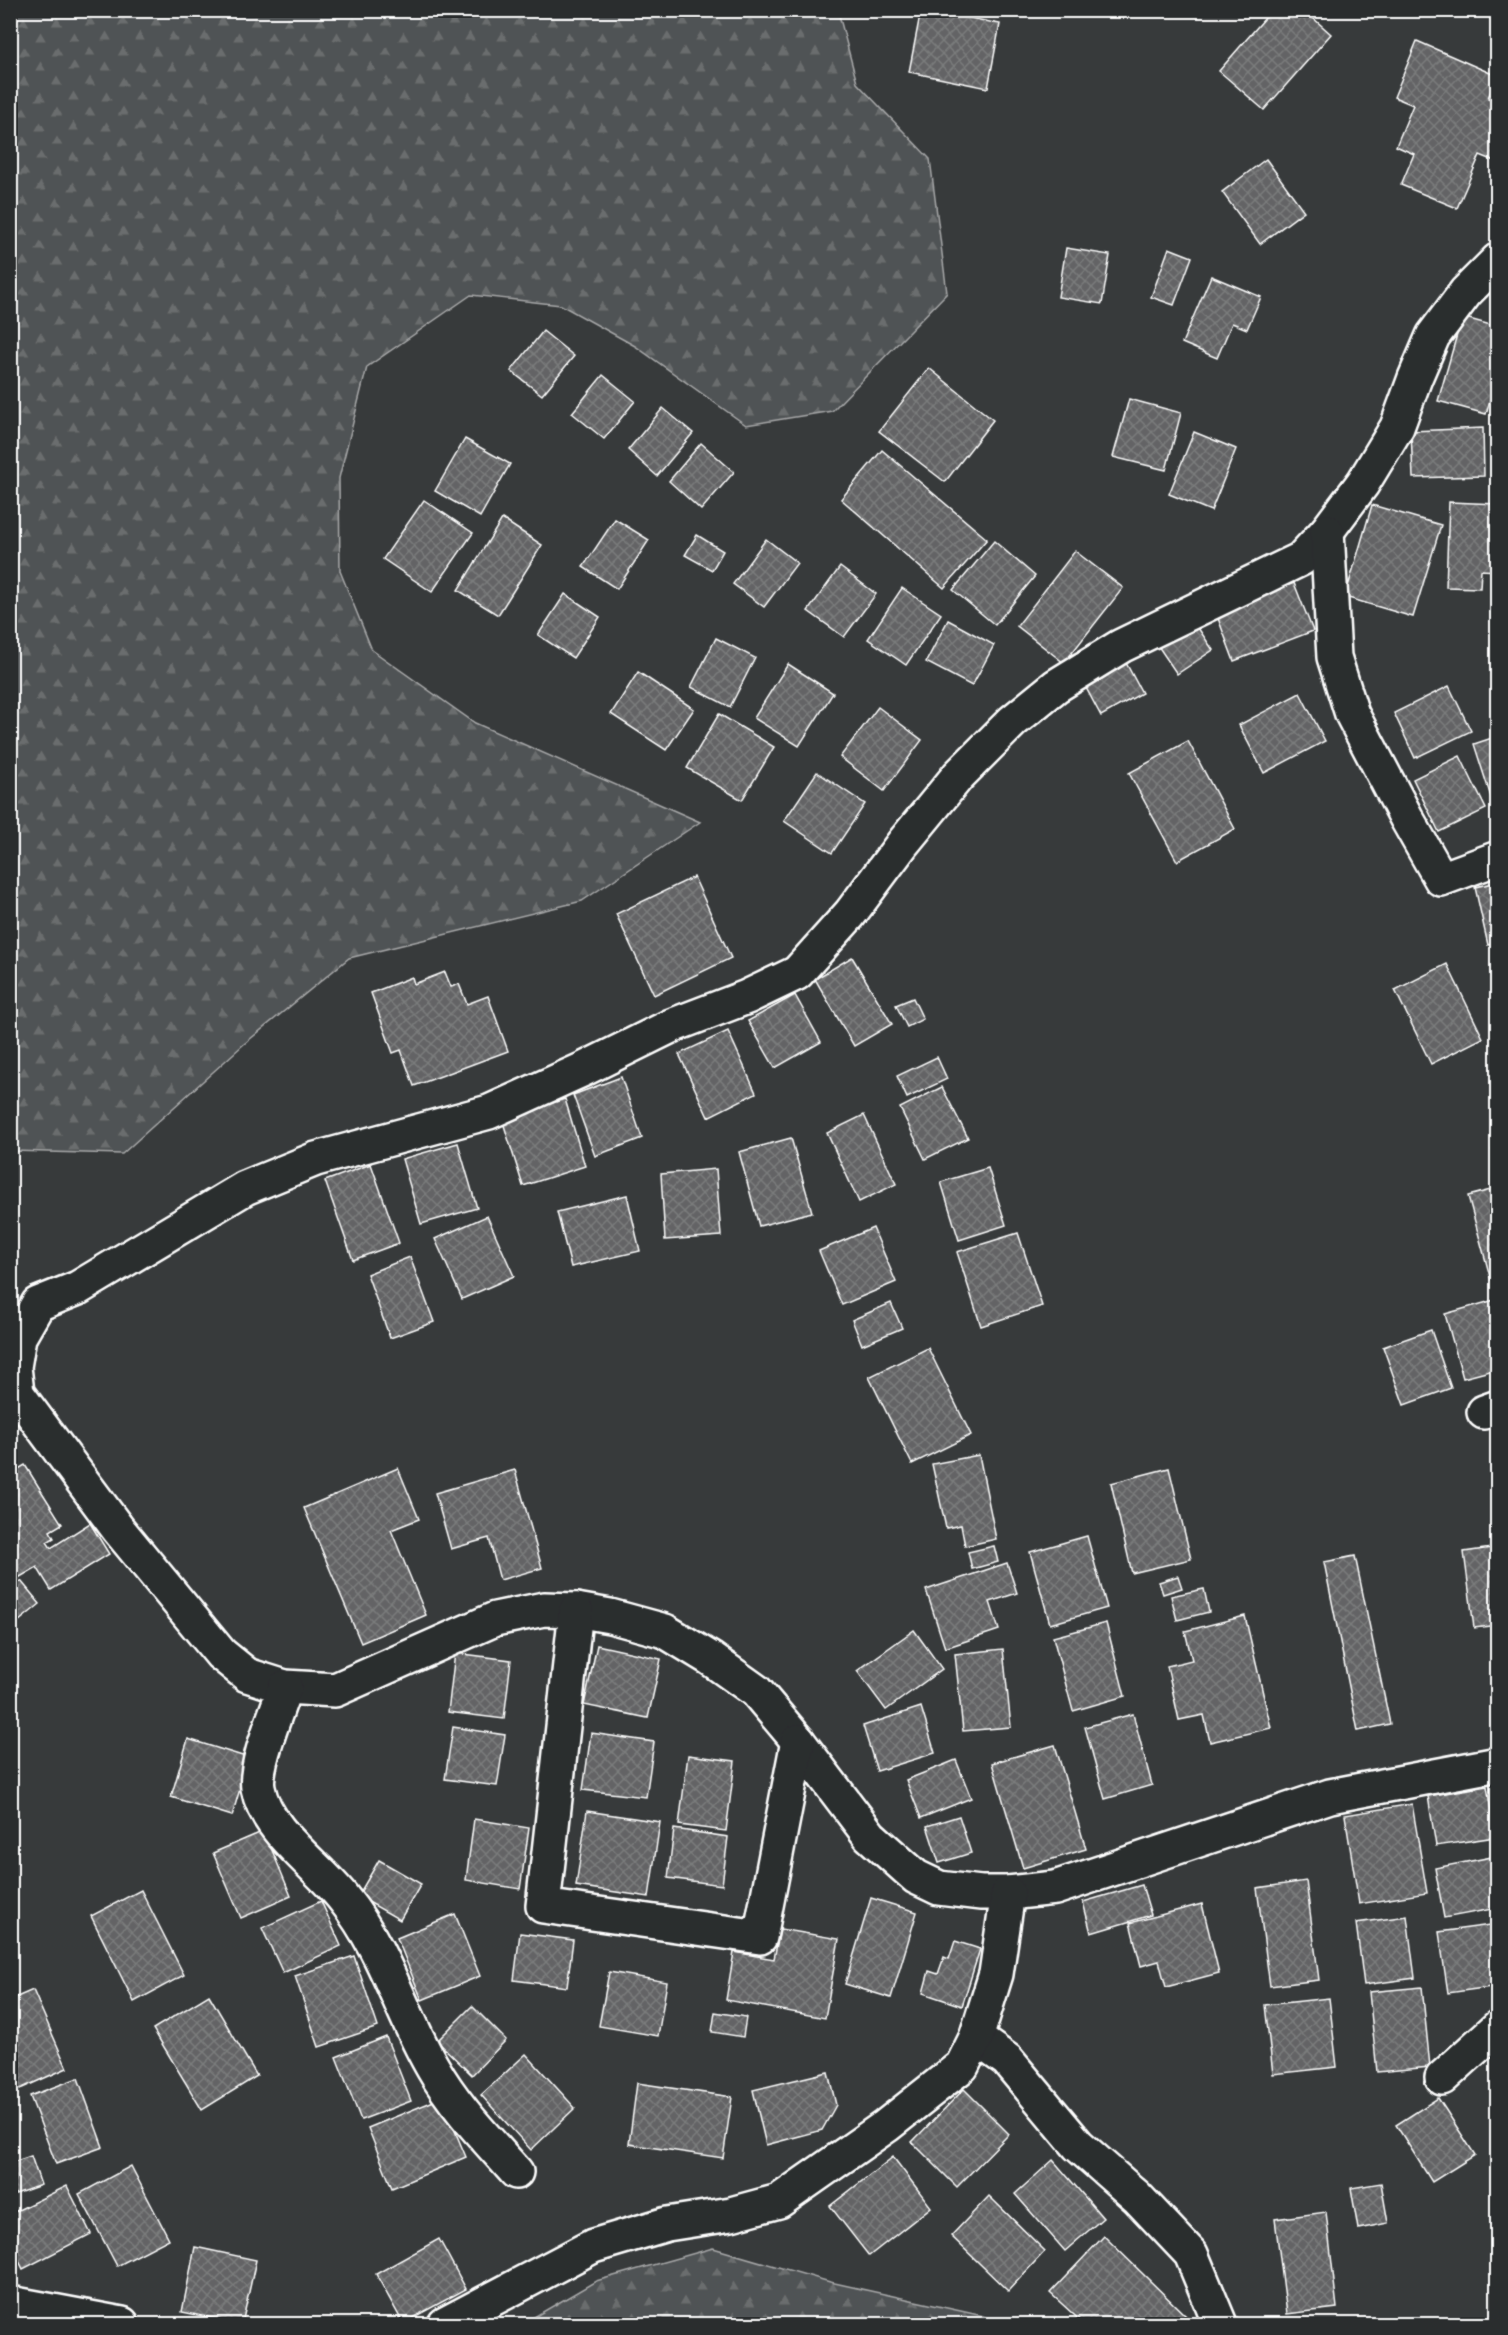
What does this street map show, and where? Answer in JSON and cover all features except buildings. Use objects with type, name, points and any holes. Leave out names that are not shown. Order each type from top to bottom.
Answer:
[{"type":"street","points":[[1497,260],[1466,292],[1433,336],[1415,378],[1398,428],[1363,483],[1327,531],[1301,559],[1121,646],[1056,686],[1013,722],[958,776],[903,843],[850,914],[797,973],[747,997],[671,1026],[489,1112],[316,1159],[245,1188],[78,1288],[38,1304],[15,1336],[14,1367],[17,1393],[118,1529],[221,1654],[247,1675],[285,1687],[335,1690],[495,1619],[544,1609],[610,1616],[665,1631],[711,1659],[756,1691],[798,1741],[870,1836],[916,1877],[939,1888],[981,1893],[1008,1893],[1055,1888],[1330,1796],[1497,1764]]},
{"type":"street","points":[[1327,531],[1334,657],[1352,714],[1441,879],[1497,858]]},
{"type":"street","points":[[576,1611],[543,1906],[760,1937],[798,1741]]},
{"type":"street","points":[[285,1687],[261,1759],[258,1787],[267,1810],[290,1844],[344,1898],[371,1940],[433,2068],[465,2114],[516,2172]]},
{"type":"street","points":[[445,2325],[593,2246],[667,2224],[731,2214],[779,2200],[886,2126],[962,2066],[976,2038],[996,1974],[1008,1893]]},
{"type":"street","points":[[1442,2078],[1497,2027]]},
{"type":"street","points":[[976,2038],[1007,2060],[1078,2145],[1137,2197],[1191,2254],[1220,2325]]},
{"type":"street","points":[[10,2303],[122,2325]]},
{"type":"green space","points":[[11,10],[838,11],[857,83],[930,159],[947,293],[832,411],[746,425],[635,346],[561,305],[471,295],[367,367],[339,478],[340,571],[372,650],[475,723],[700,822],[582,901],[349,958],[244,1044],[122,1154],[11,1151]]},
{"type":"green space","points":[[1467,11],[1497,11],[1497,20]]},
{"type":"green space","points":[[713,2248],[830,2282],[983,2316],[999,2324],[522,2324],[596,2281]]}]
